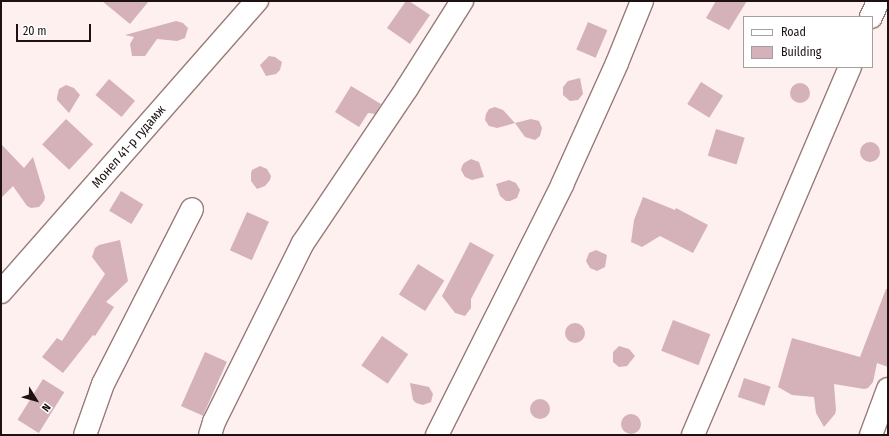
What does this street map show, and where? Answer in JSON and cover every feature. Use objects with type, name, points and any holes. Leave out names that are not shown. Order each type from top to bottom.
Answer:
[{"type":"street","name":"Монел 41-р гудамж","points":[[1,292],[257,1]]},
{"type":"street","points":[[210,435],[214,422],[303,243],[407,88],[462,1]]},
{"type":"street","points":[[436,435],[562,185],[642,1]]},
{"type":"street","points":[[871,16],[878,1]]},
{"type":"street","points":[[693,435],[850,68]]},
{"type":"street","points":[[85,435],[103,384],[192,210]]},
{"type":"street","points":[[871,435],[888,389]]},
{"type":"building","points":[[102,1],[149,1],[130,24]]},
{"type":"building","points":[[406,1],[409,1],[430,15],[410,44],[387,28]]},
{"type":"building","points":[[716,1],[747,1],[729,30],[706,18]]},
{"type":"building","points":[[176,21],[183,23],[188,28],[185,38],[177,41],[157,39],[145,56],[132,56],[130,44],[134,37],[125,35]]},
{"type":"building","points":[[588,22],[607,30],[596,58],[576,50]]},
{"type":"building","points":[[269,56],[275,57],[282,62],[280,70],[276,74],[266,76],[260,65]]},
{"type":"building","points":[[580,78],[583,94],[578,100],[570,101],[563,95],[563,87],[568,81]]},
{"type":"building","points":[[109,79],[135,101],[122,117],[96,95]]},
{"type":"building","points":[[701,82],[723,96],[709,118],[687,104]]},
{"type":"building","points":[[796,83],[804,83],[810,89],[810,97],[804,103],[796,103],[790,97],[790,89]]},
{"type":"building","points":[[66,85],[74,88],[80,95],[69,113],[57,100],[59,89]]},
{"type":"building","points":[[351,86],[381,104],[375,114],[368,113],[359,127],[335,112]]},
{"type":"building","points":[[495,107],[503,110],[515,123],[497,128],[489,126],[485,120],[486,114],[489,109]]},
{"type":"building","points":[[66,119],[93,144],[69,170],[42,145]]},
{"type":"building","points":[[531,119],[539,121],[542,128],[540,136],[535,140],[525,137],[515,123]]},
{"type":"building","points":[[716,129],[745,138],[737,165],[708,156]]},
{"type":"building","points":[[866,142],[874,142],[880,148],[880,156],[874,162],[866,162],[860,156],[860,148]]},
{"type":"building","points":[[1,144],[24,168],[33,157],[45,197],[44,201],[39,207],[31,208],[27,206],[13,186],[1,198]]},
{"type":"building","points":[[471,159],[479,162],[484,177],[472,180],[465,177],[461,170],[462,166]]},
{"type":"building","points":[[260,166],[267,169],[271,176],[270,180],[265,186],[257,189],[251,181],[251,173],[252,170]]},
{"type":"building","points":[[509,180],[516,183],[520,190],[517,198],[506,201],[500,196],[496,184]]},
{"type":"building","points":[[121,191],[143,204],[131,224],[109,211]]},
{"type":"building","points":[[643,197],[675,210],[676,208],[708,225],[693,253],[660,236],[642,247],[631,242],[634,220]]},
{"type":"building","points":[[247,212],[269,222],[252,260],[230,250]]},
{"type":"building","points":[[120,240],[128,281],[106,302],[114,307],[95,336],[93,335],[63,373],[42,357],[57,338],[62,341],[105,274],[92,257],[95,248],[99,245]]},
{"type":"building","points":[[470,242],[494,255],[471,299],[471,308],[465,316],[455,313],[442,296]]},
{"type":"building","points":[[596,250],[607,255],[605,267],[597,271],[590,268],[586,261],[589,253]]},
{"type":"building","points":[[418,264],[444,280],[425,311],[399,295]]},
{"type":"building","points":[[886,289],[888,289],[888,367],[877,363],[873,382],[868,388],[864,389],[834,384],[836,410],[835,414],[824,427],[816,413],[814,397],[792,395],[778,387],[792,338],[860,357]]},
{"type":"building","points":[[673,320],[710,334],[699,365],[661,351]]},
{"type":"building","points":[[575,323],[582,326],[585,333],[582,340],[575,343],[568,340],[565,333],[568,326]]},
{"type":"building","points":[[382,336],[408,354],[388,384],[361,365]]},
{"type":"building","points":[[619,346],[629,349],[635,356],[627,366],[619,367],[613,362],[613,352]]},
{"type":"building","points":[[205,352],[227,362],[203,416],[181,406]]},
{"type":"building","points":[[744,378],[771,387],[764,406],[738,397]]},
{"type":"building","points":[[43,379],[64,392],[39,433],[18,420]]},
{"type":"building","points":[[410,383],[429,387],[433,394],[431,402],[423,405],[416,403],[413,400]]},
{"type":"building","points":[[536,399],[544,399],[550,405],[550,413],[544,419],[536,419],[530,413],[530,405]]},
{"type":"building","points":[[627,414],[635,414],[641,420],[641,428],[635,434],[627,434],[621,428],[621,420]]}]
